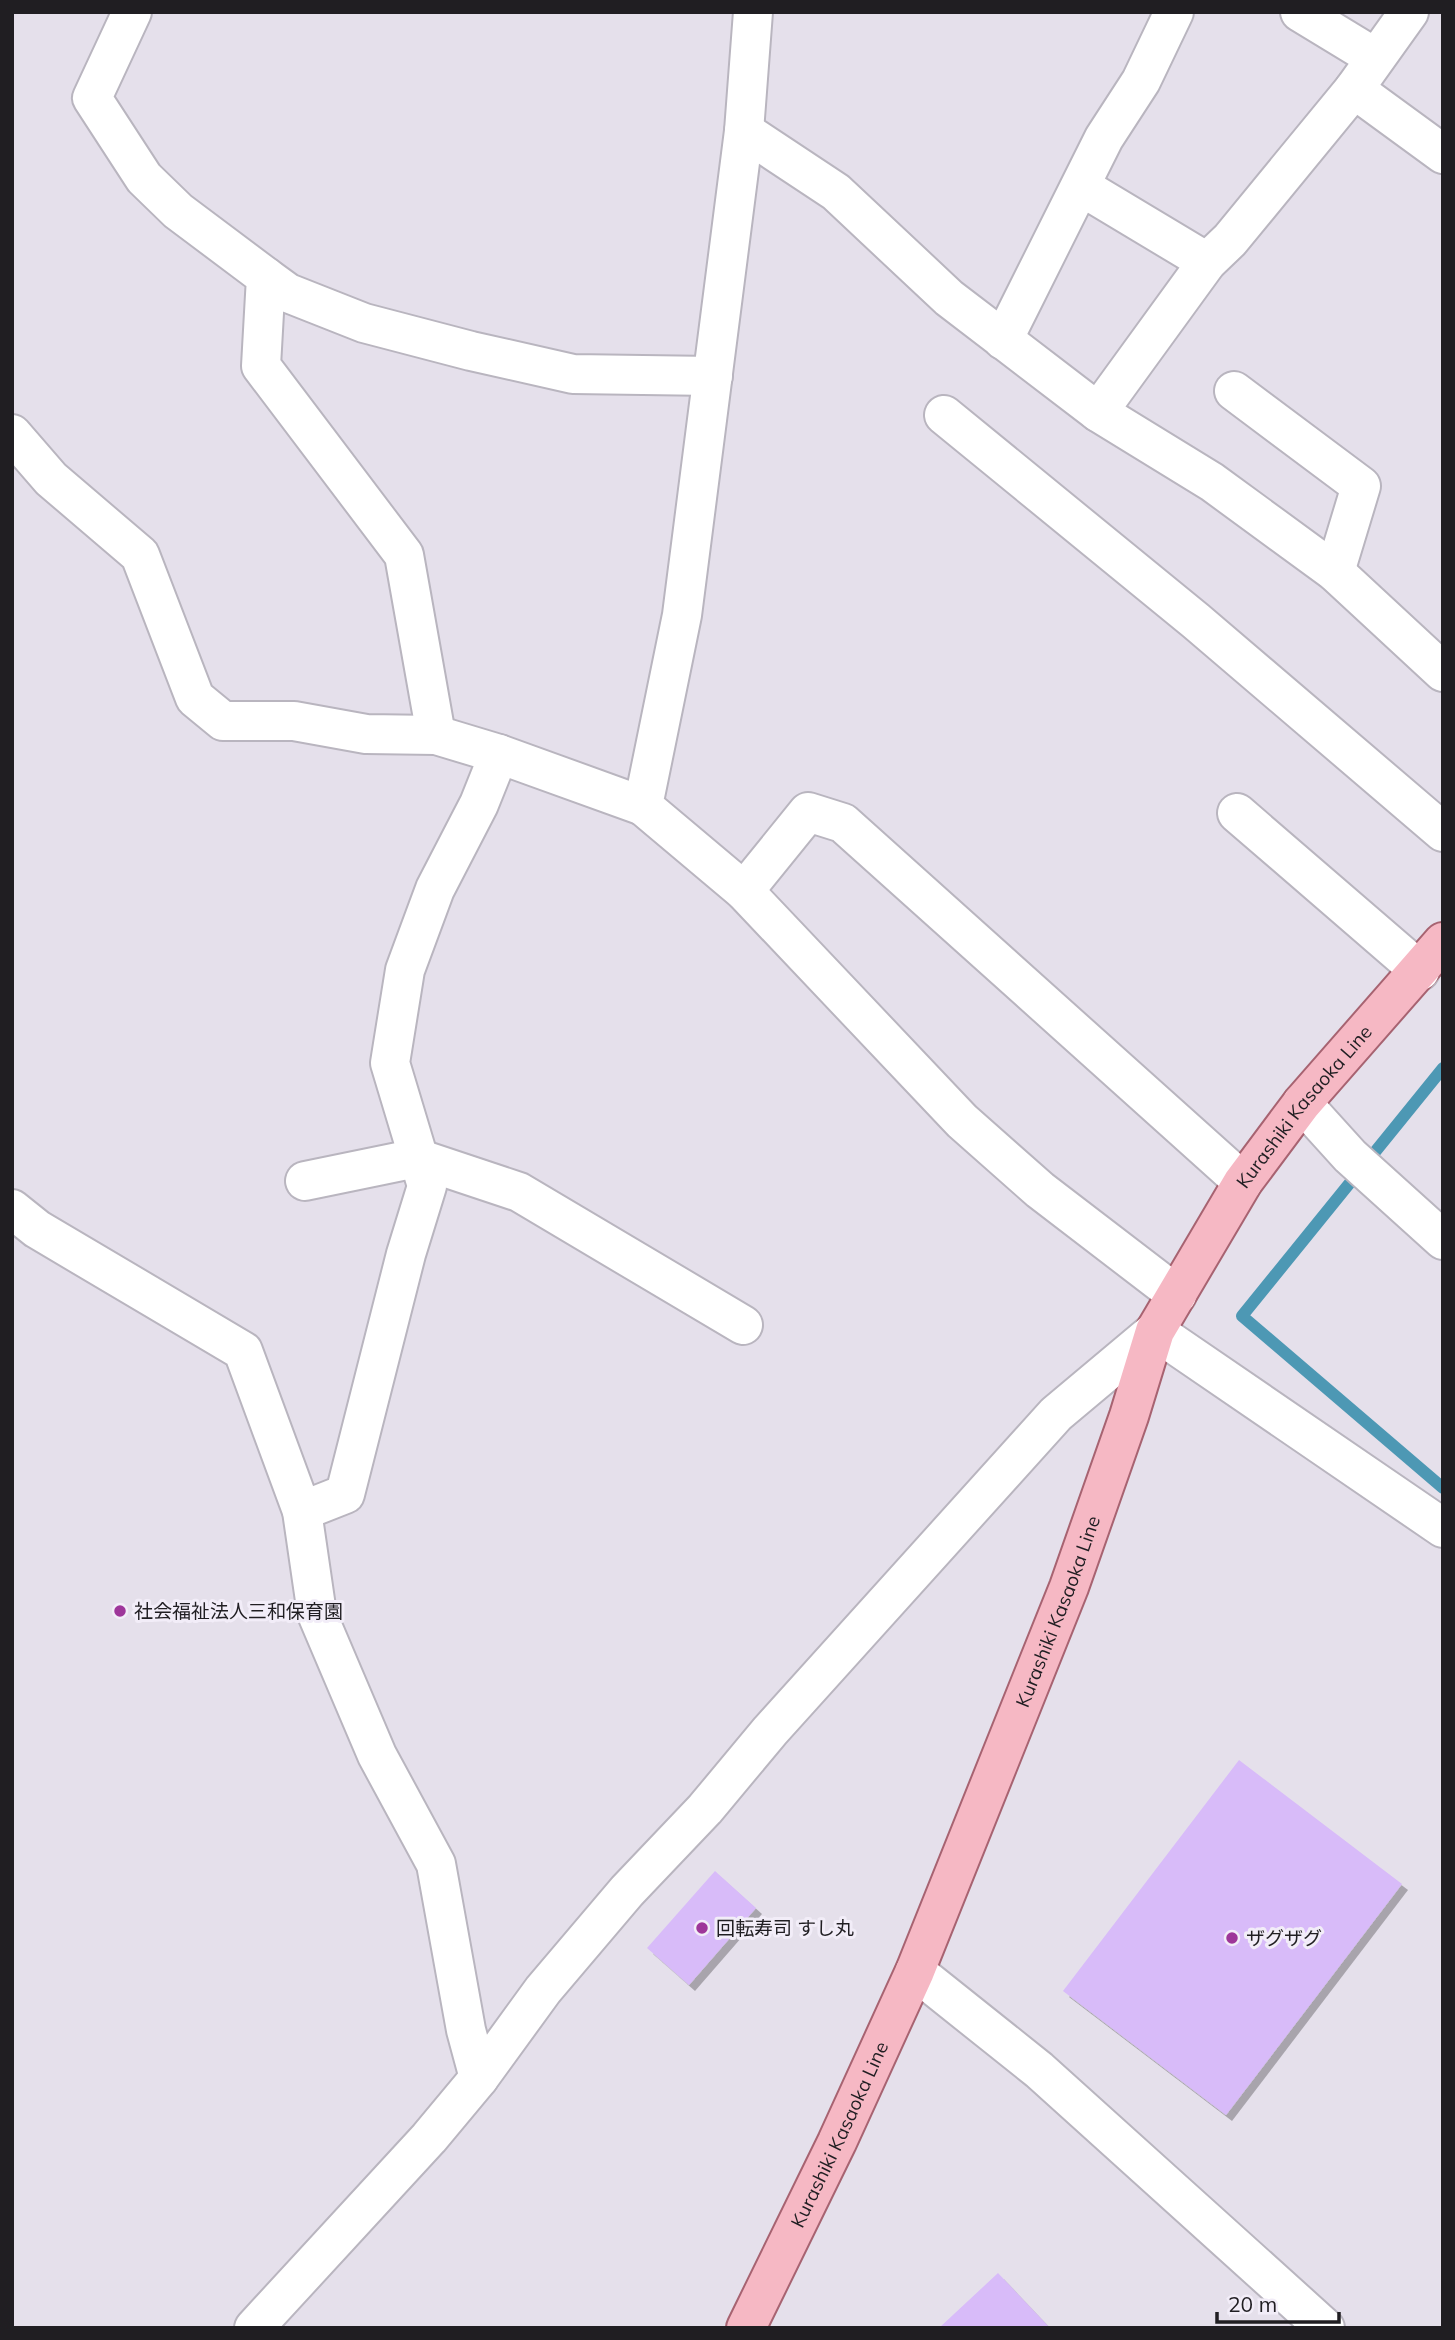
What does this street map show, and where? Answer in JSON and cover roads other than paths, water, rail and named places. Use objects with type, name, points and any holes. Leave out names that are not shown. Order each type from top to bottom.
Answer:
[{"type":"main road","name":"Kurashiki Kasaoka Line","points":[[746,2328],[837,2142],[915,1971],[1069,1587],[1129,1416],[1155,1331],[1243,1182],[1302,1103],[1431,957]]},
{"type":"street","points":[[132,12],[92,98],[144,177],[178,211],[288,293],[364,323],[573,374],[713,376]]},
{"type":"street","points":[[643,806],[682,615],[744,131],[753,12]]},
{"type":"street","points":[[1003,340],[1082,187],[1104,138],[1141,81],[1174,12]]},
{"type":"street","points":[[1300,12],[1374,57]]},
{"type":"street","points":[[1098,412],[1207,262],[1230,240],[1354,89],[1374,57],[1409,12]]},
{"type":"street","points":[[1354,89],[1443,154]]},
{"type":"street","points":[[744,131],[836,192],[949,298],[1098,412],[1212,482],[1335,572],[1443,672]]},
{"type":"street","points":[[1082,187],[1207,262]]},
{"type":"street","points":[[266,277],[261,366],[404,555],[436,735]]},
{"type":"street","points":[[1234,391],[1361,486],[1335,572]]},
{"type":"street","points":[[944,415],[1196,621],[1443,832]]},
{"type":"street","points":[[12,434],[51,479],[140,555],[195,698],[223,721],[293,721],[366,734],[436,735],[499,754],[643,806],[744,891],[962,1121],[1040,1190],[1177,1295]]},
{"type":"street","points":[[302,1511],[345,1494],[406,1254],[427,1186],[390,1063],[405,970],[435,889],[479,804],[499,754]]},
{"type":"street","points":[[744,891],[808,812],[843,823],[1243,1182]]},
{"type":"street","points":[[1237,813],[1431,957]]},
{"type":"street","points":[[1302,1103],[1350,1156],[1443,1240]]},
{"type":"street","points":[[305,1181],[417,1158],[519,1192],[743,1325]]},
{"type":"street","points":[[12,1209],[37,1229],[243,1351],[302,1511],[317,1614],[377,1755],[436,1864],[466,2030],[479,2078]]},
{"type":"street","points":[[254,2328],[360,2216],[479,2078],[543,1990],[628,1891],[705,1809],[770,1731],[1046,1424],[1155,1331],[1443,1528]]},
{"type":"street","points":[[915,1971],[1039,2070],[1325,2328]]},
{"type":"waterway","points":[[1443,1068],[1242,1316],[1443,1488]]},
{"type":"place","name":"社会福祉法人三和保育園","points":[[120,1611]]},
{"type":"place","name":"回転寿司 すし丸","points":[[702,1928]]},
{"type":"place","name":"ザグザグ","points":[[1232,1938]]}]
